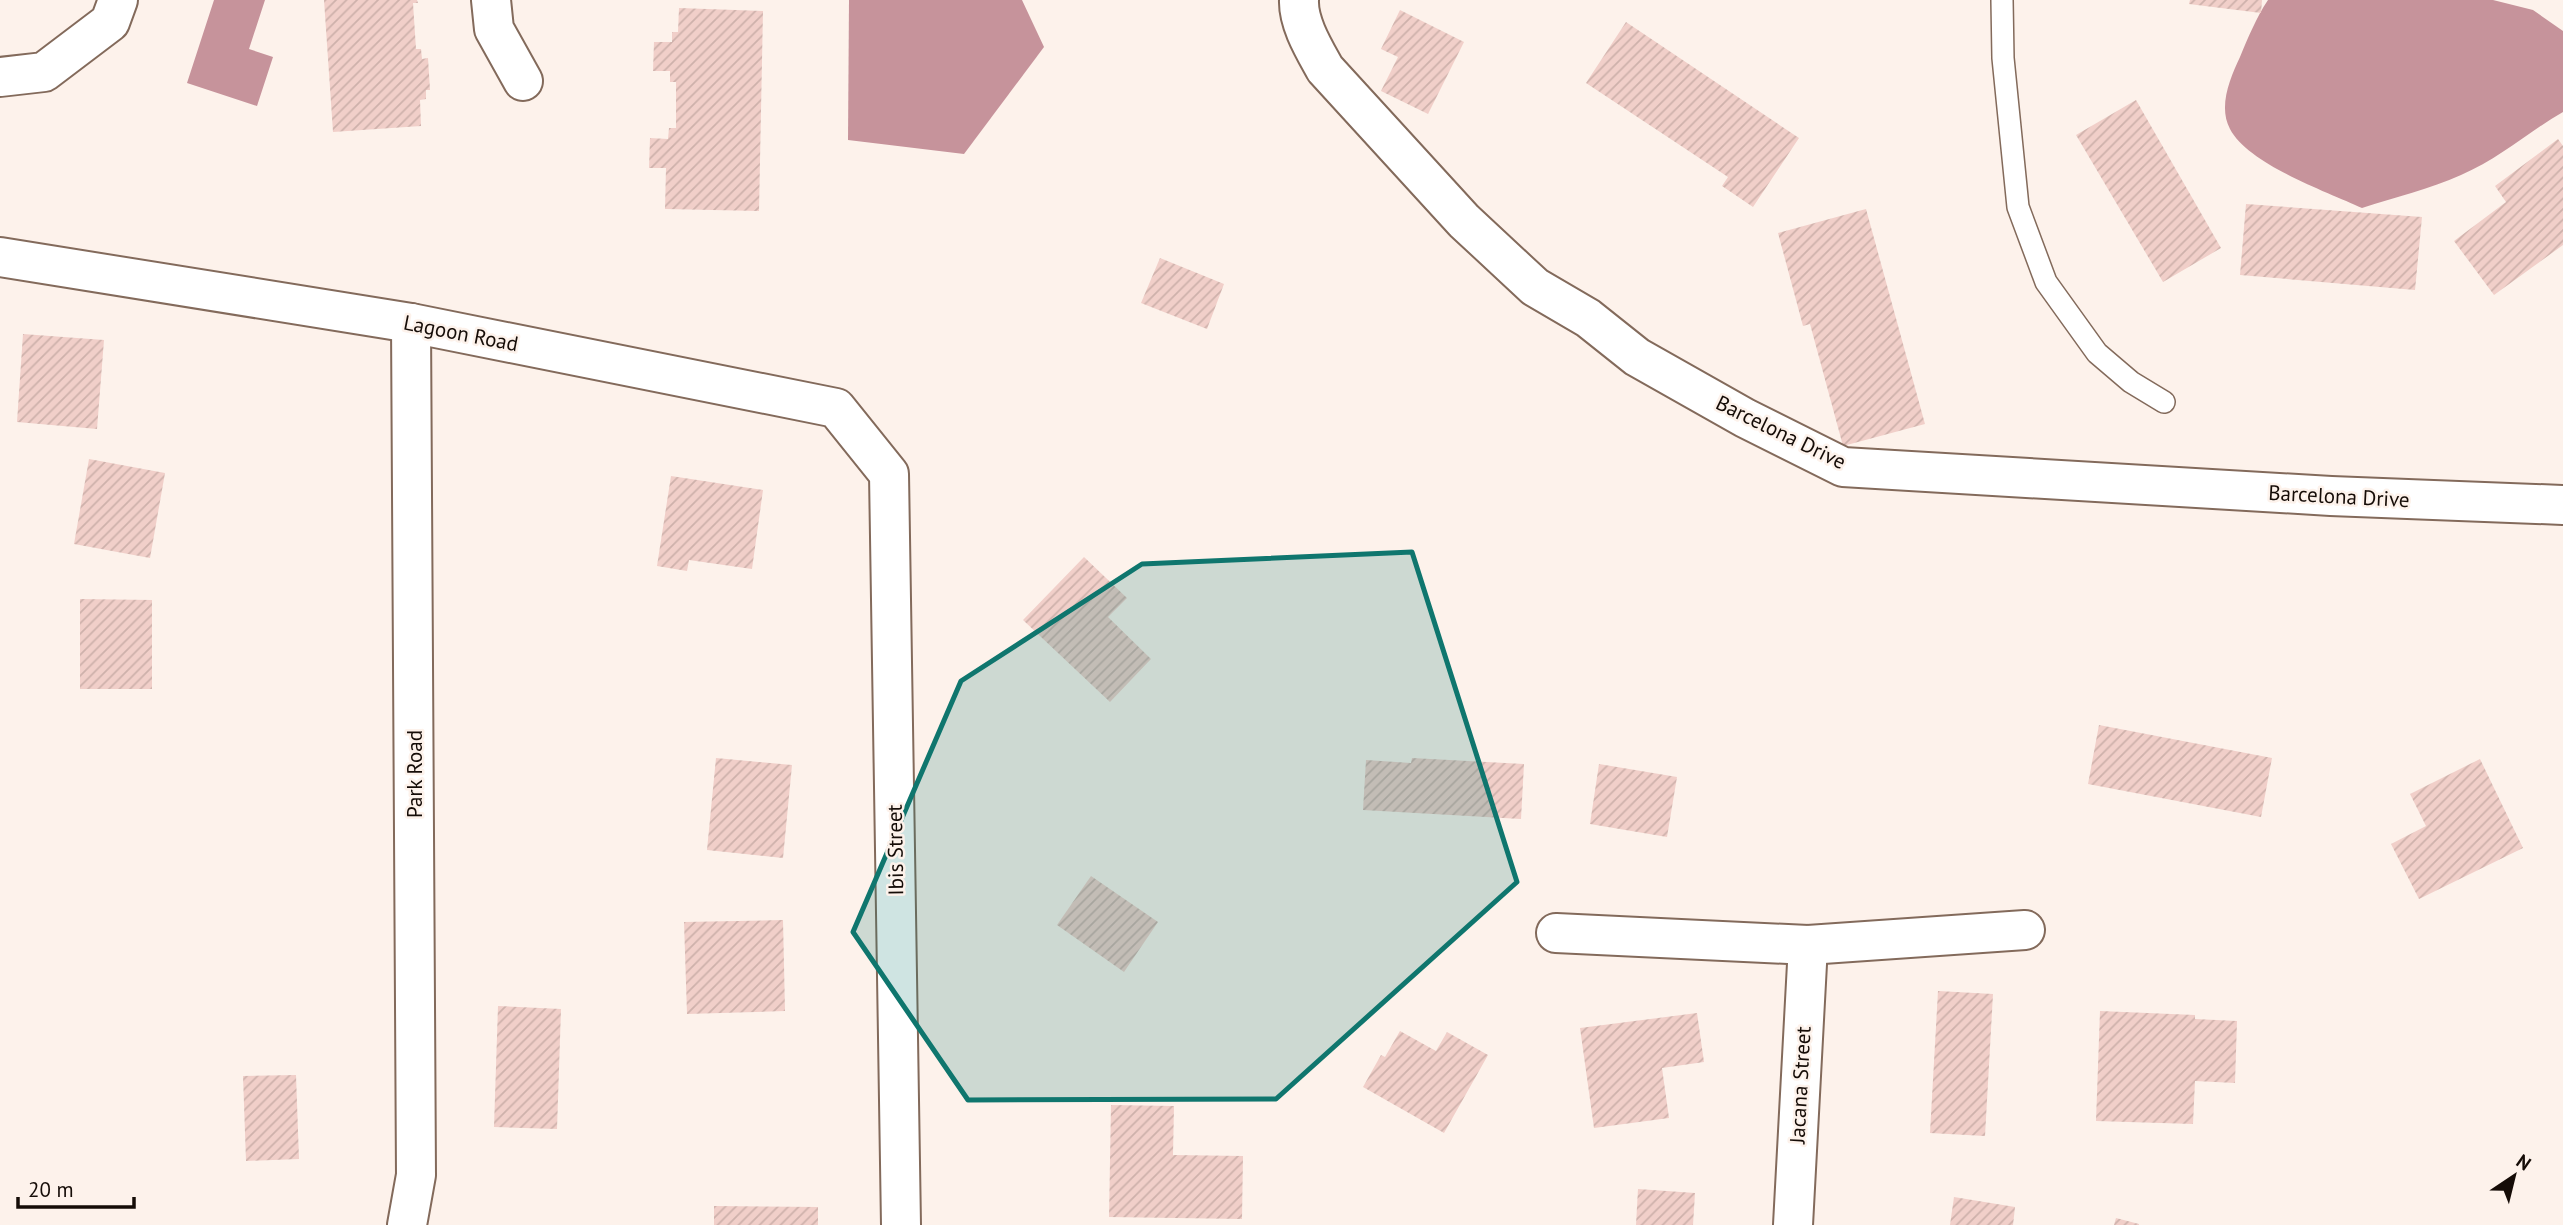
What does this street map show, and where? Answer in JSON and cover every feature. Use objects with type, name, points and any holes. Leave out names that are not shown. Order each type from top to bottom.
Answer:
[{"type":"street","points":[[0,77],[44,72],[110,22],[118,0]]},
{"type":"street","points":[[491,0],[495,29],[523,81]]},
{"type":"street","name":"Barcelona Drive","points":[[1299,0],[1298,8],[1312,45],[1325,69],[1464,221],[1535,287],[1588,318],[1637,357],[1745,418],[1843,467],[2332,496],[2563,505]]},
{"type":"street","name":"Lagoon Road","points":[[0,257],[411,323],[836,408],[889,474]]},
{"type":"street","name":"Park Road","points":[[407,1225],[416,1175],[411,323]]},
{"type":"street","name":"Ibis Street","points":[[889,474],[901,1225]]},
{"type":"street","points":[[1556,933],[1808,945],[2025,930]]},
{"type":"street","name":"Jacana Street","points":[[1793,1225],[1808,945]]},
{"type":"lane","points":[[2002,0],[2003,58],[2018,207],[2046,282],[2097,353],[2131,382],[2164,402]]},
{"type":"highlighted area","points":[[1412,552],[1517,882],[1276,1099],[968,1100],[853,932],[961,681],[1142,564]]},
{"type":"shaded area","points":[[214,0],[265,0],[249,49],[273,57],[257,106],[187,83]]},
{"type":"shaded area","points":[[849,0],[1022,0],[1044,47],[964,154],[848,140]]},
{"type":"shaded area","points":[[2268,0],[2493,0],[2533,10],[2563,31],[2563,112],[2475,169],[2437,185],[2362,208],[2270,165],[2239,142],[2230,129],[2225,111],[2229,83]]},
{"type":"building","points":[[324,0],[417,0],[418,3],[413,3],[416,49],[421,49],[422,59],[428,58],[430,90],[426,90],[426,99],[420,100],[421,126],[333,132]]},
{"type":"building","points":[[2190,0],[2262,0],[2261,13],[2189,4]]},
{"type":"building","points":[[679,8],[763,11],[759,211],[665,209],[666,168],[649,168],[650,138],[668,139],[669,128],[676,128],[676,82],[670,82],[670,71],[653,71],[654,42],[672,42],[672,32],[678,32]]},
{"type":"building","points":[[1400,10],[1464,42],[1428,114],[1381,91],[1398,57],[1381,49]]},
{"type":"building","points":[[1626,22],[1799,138],[1753,207],[1722,186],[1728,177],[1586,83]]},
{"type":"building","points":[[2136,100],[2221,248],[2163,282],[2076,135]]},
{"type":"building","points":[[2558,139],[2563,146],[2563,245],[2494,295],[2454,241],[2506,202],[2495,186]]},
{"type":"building","points":[[2246,204],[2422,217],[2415,290],[2240,275]]},
{"type":"building","points":[[1866,209],[1925,424],[1843,446],[1810,324],[1803,326],[1778,233]]},
{"type":"building","points":[[1160,258],[1224,284],[1207,329],[1141,303]]},
{"type":"building","points":[[23,334],[104,340],[97,429],[17,422]]},
{"type":"building","points":[[89,459],[165,473],[150,558],[74,544]]},
{"type":"building","points":[[671,476],[763,490],[752,569],[689,560],[687,571],[657,566]]},
{"type":"building","points":[[1084,557],[1127,598],[1108,617],[1151,659],[1110,702],[1023,620]]},
{"type":"building","points":[[80,599],[152,600],[152,689],[80,689]]},
{"type":"building","points":[[2099,725],[2272,758],[2261,817],[2088,784]]},
{"type":"building","points":[[716,758],[792,765],[783,858],[707,850]]},
{"type":"building","points":[[1412,758],[1524,764],[1521,819],[1363,810],[1366,760],[1411,763]]},
{"type":"building","points":[[2480,759],[2523,848],[2419,899],[2391,844],[2426,826],[2410,794]]},
{"type":"building","points":[[1599,764],[1677,777],[1667,837],[1590,824]]},
{"type":"building","points":[[1091,876],[1158,922],[1124,972],[1057,925]]},
{"type":"building","points":[[783,920],[785,1011],[687,1014],[684,922]]},
{"type":"building","points":[[1938,991],[1993,994],[1985,1136],[1930,1133]]},
{"type":"building","points":[[498,1006],[561,1009],[557,1129],[494,1127]]},
{"type":"building","points":[[2100,1011],[2195,1015],[2195,1019],[2237,1021],[2235,1083],[2195,1081],[2193,1124],[2096,1121]]},
{"type":"building","points":[[1697,1013],[1704,1062],[1662,1068],[1669,1118],[1594,1128],[1580,1028]]},
{"type":"building","points":[[1400,1031],[1436,1051],[1447,1032],[1488,1055],[1444,1133],[1363,1087],[1381,1055],[1385,1057]]},
{"type":"building","points":[[296,1075],[299,1159],[246,1161],[243,1076]]},
{"type":"building","points":[[1111,1105],[1174,1106],[1173,1155],[1243,1156],[1242,1219],[1109,1217]]},
{"type":"building","points":[[1638,1189],[1695,1193],[1693,1225],[1636,1225]]},
{"type":"building","points":[[1954,1197],[2015,1207],[2013,1225],[1950,1225]]},
{"type":"building","points":[[714,1206],[818,1207],[818,1225],[714,1225]]},
{"type":"building","points":[[2116,1218],[2139,1224],[2139,1225],[2114,1225]]}]
